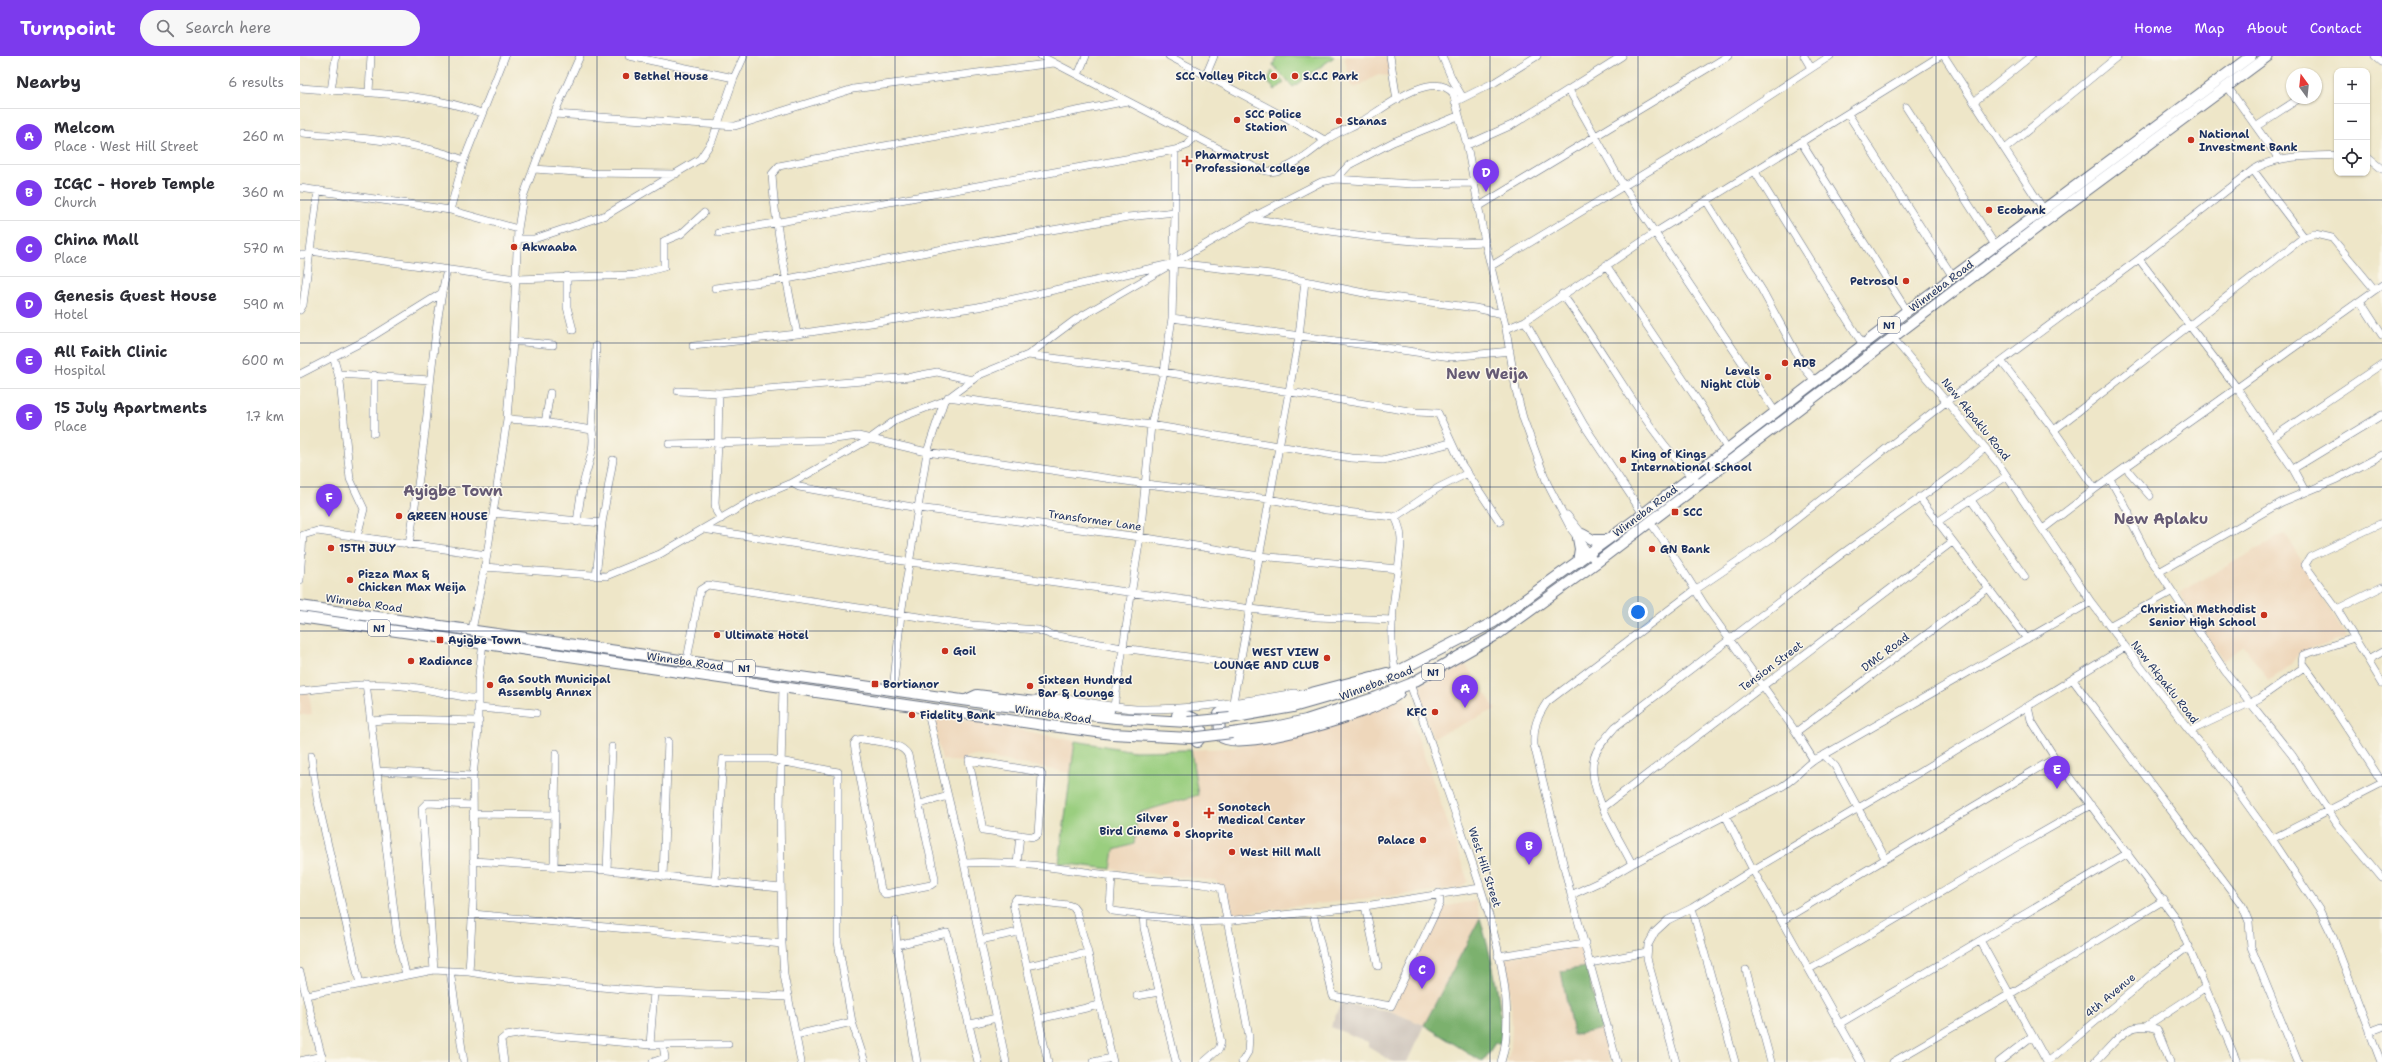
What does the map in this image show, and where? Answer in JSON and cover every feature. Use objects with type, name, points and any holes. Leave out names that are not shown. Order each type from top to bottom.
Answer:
[{"type":"highway","name":"Winneba Road","points":[[300,617],[783,686],[927,709],[1112,734],[1190,738],[1275,727],[1306,720],[1408,685],[1486,642],[1535,608],[1650,522],[2059,211],[2268,56]]},
{"type":"highway","name":"Winneba Road","points":[[300,606],[893,690],[1116,718],[1188,722],[1230,718],[1260,714],[1334,696],[1396,674],[1494,622],[1529,598],[1728,450],[1864,346],[1907,311],[2248,57]]},
{"type":"highway","points":[[2208,88],[2215,96]]},
{"type":"highway","points":[[1578,562],[1580,536],[1593,540],[1606,540]]},
{"type":"highway","points":[[1529,598],[1535,608]]},
{"type":"highway","points":[[540,652],[543,640]]},
{"type":"highway","points":[[686,673],[687,666],[700,662]]},
{"type":"highway","points":[[1396,674],[1383,673],[1266,705],[1223,711],[1219,714],[1219,734],[1222,738],[1248,739],[1302,731],[1381,704],[1396,696],[1408,685]]},
{"type":"highway","points":[[966,700],[977,695],[1143,715],[1192,716],[1199,721],[1202,736],[1196,743],[1188,744],[1127,741],[1066,735],[1016,721]]},
{"type":"street","points":[[331,91],[336,56]]},
{"type":"street","points":[[369,92],[371,56]]},
{"type":"street","points":[[450,210],[464,160],[481,113],[505,56]]},
{"type":"street","points":[[472,630],[487,555],[507,419],[517,278],[518,229],[523,197],[554,114],[580,56]]},
{"type":"street","points":[[629,56],[734,78]]},
{"type":"street","points":[[518,239],[534,239],[606,215],[700,159],[712,141],[734,78],[744,56]]},
{"type":"street","points":[[1042,56],[1194,136],[1266,171],[1277,171],[1289,166],[1326,141],[1418,89],[1440,85],[1449,89],[1455,102],[1467,145],[1485,242],[1503,314],[1516,390],[1529,437],[1547,483],[1563,512],[1599,560]]},
{"type":"street","points":[[1078,75],[1086,56]]},
{"type":"street","points":[[1169,56],[1326,141]]},
{"type":"street","points":[[1206,75],[1214,56]]},
{"type":"street","points":[[1390,56],[1397,100]]},
{"type":"street","points":[[1442,56],[1452,79],[1463,98]]},
{"type":"street","points":[[1455,102],[1496,82],[1537,56]]},
{"type":"street","points":[[1467,145],[1512,125],[1622,56]]},
{"type":"street","points":[[1478,207],[1595,138],[1728,56]]},
{"type":"street","points":[[1804,56],[1811,68]]},
{"type":"street","points":[[1491,266],[1623,185],[1720,128],[1830,56]]},
{"type":"street","points":[[1506,329],[1525,321],[1562,294],[1656,232],[1707,202],[1940,56]]},
{"type":"street","points":[[1944,56],[1975,101],[2044,210]]},
{"type":"street","points":[[1975,101],[2031,56]]},
{"type":"street","points":[[2005,149],[2118,56]]},
{"type":"street","points":[[2375,56],[2382,62]]},
{"type":"street","points":[[554,114],[735,126],[853,89],[1054,63]]},
{"type":"street","points":[[2227,86],[2257,126],[2279,159]]},
{"type":"street","points":[[300,88],[331,91],[369,92],[451,104],[481,113]]},
{"type":"street","points":[[1569,90],[1623,185],[1656,232],[1776,413]]},
{"type":"street","points":[[797,334],[777,222],[772,174],[779,166],[888,144],[1026,122],[1127,101]]},
{"type":"street","points":[[2257,126],[2291,104]]},
{"type":"street","points":[[1906,107],[1995,245]]},
{"type":"street","points":[[1848,114],[1953,277]]},
{"type":"street","points":[[1336,179],[1349,165],[1393,142],[1458,116]]},
{"type":"street","points":[[303,133],[370,138],[441,152],[464,160]]},
{"type":"street","points":[[719,233],[1175,150],[1188,145],[1194,136]]},
{"type":"street","points":[[1801,142],[1907,311]]},
{"type":"street","points":[[1114,706],[1140,537],[1151,425],[1164,372],[1172,318],[1175,264],[1175,150]]},
{"type":"street","points":[[1617,1062],[1571,895],[1534,745],[1534,728],[1537,716],[1547,702],[1696,590],[1772,538],[1947,401],[2139,259],[2253,170],[2268,161],[2279,159],[2334,156]]},
{"type":"street","points":[[2370,159],[2382,169]]},
{"type":"street","points":[[534,169],[590,173],[677,174]]},
{"type":"street","points":[[2253,170],[2304,237]]},
{"type":"street","points":[[1755,172],[1864,346]]},
{"type":"street","points":[[484,567],[606,576],[660,554],[754,499],[792,483],[868,440],[897,419],[946,399],[972,380],[998,365],[1028,355],[1075,320],[1175,264],[1179,258],[1251,218],[1321,182],[1336,179],[1412,184],[1474,183]]},
{"type":"street","points":[[300,188],[450,210],[518,229]]},
{"type":"street","points":[[300,310],[303,306],[318,190]]},
{"type":"street","points":[[1707,202],[1762,290],[1805,369],[1816,382]]},
{"type":"street","points":[[714,288],[787,279],[964,244],[1128,217],[1175,212]]},
{"type":"street","points":[[300,255],[310,253],[517,278],[634,275],[664,267],[664,241],[681,234],[704,213]]},
{"type":"street","points":[[1251,218],[1399,241],[1435,243],[1485,242]]},
{"type":"street","points":[[2054,430],[2304,237],[2316,234],[2332,238],[2375,290]]},
{"type":"street","points":[[2139,259],[2237,388],[2293,469],[2305,491]]},
{"type":"street","points":[[693,346],[797,334],[978,307],[1175,264],[1271,274],[1369,294],[1475,308],[1503,314]]},
{"type":"street","points":[[1606,265],[1702,407],[1728,450]]},
{"type":"street","points":[[409,544],[424,448],[430,380],[442,293],[448,270]]},
{"type":"street","points":[[567,276],[567,307],[573,330]]},
{"type":"street","points":[[1233,702],[1251,609],[1278,447],[1299,336],[1305,281]]},
{"type":"street","points":[[2043,529],[2095,489],[2382,285]]},
{"type":"street","points":[[300,374],[368,338],[442,293]]},
{"type":"street","points":[[1562,294],[1589,332],[1650,429],[1691,477],[1699,484]]},
{"type":"street","points":[[2360,301],[2382,335]]},
{"type":"street","points":[[1172,318],[1451,357],[1510,352]]},
{"type":"street","points":[[1525,321],[1584,425],[1643,514]]},
{"type":"street","name":"New Akpaklu Road","points":[[1893,338],[1947,401],[2007,476],[2091,602],[2190,731],[2218,764],[2272,839],[2320,911],[2340,954],[2381,1062]]},
{"type":"street","points":[[513,341],[553,345]]},
{"type":"street","points":[[576,522],[594,438],[592,430],[596,346]]},
{"type":"street","points":[[1028,355],[1164,372],[1416,412],[1438,413],[1442,417],[1451,443],[1468,473],[1500,522]]},
{"type":"street","points":[[333,356],[339,374],[350,479],[364,509],[357,536]]},
{"type":"street","points":[[2001,361],[2054,430],[2095,489]]},
{"type":"street","points":[[2272,438],[2382,364]]},
{"type":"street","points":[[678,391],[719,393],[911,377],[937,372],[972,380]]},
{"type":"street","points":[[339,374],[374,375],[430,380]]},
{"type":"street","points":[[374,375],[374,433]]},
{"type":"street","points":[[545,423],[550,393]]},
{"type":"street","points":[[719,393],[718,443],[714,503],[716,511],[721,519]]},
{"type":"street","points":[[946,399],[1151,425],[1351,458],[1383,460],[1451,443]]},
{"type":"street","points":[[893,690],[901,614],[927,452],[946,399]]},
{"type":"street","points":[[2293,469],[2382,415]]},
{"type":"street","points":[[507,419],[592,430]]},
{"type":"street","points":[[669,444],[827,440],[858,436],[868,440],[927,452],[1146,484],[1269,499],[1326,510],[1395,517],[1438,488],[1468,473]]},
{"type":"street","points":[[1632,864],[1596,791],[1592,771],[1594,756],[1602,742],[1615,727],[1729,639],[1918,497],[1955,473],[1985,448]]},
{"type":"street","points":[[2159,572],[2282,502],[2305,491],[2337,479],[2382,455]]},
{"type":"street","points":[[596,576],[602,523],[613,460]]},
{"type":"street","points":[[2126,468],[2150,496]]},
{"type":"street","points":[[1937,522],[2007,476]]},
{"type":"street","points":[[2110,479],[2171,592],[2195,624],[2225,671],[2292,754],[2337,824],[2382,878]]},
{"type":"street","name":"Transformer Lane","points":[[792,483],[799,487],[918,508],[1140,537],[1259,556],[1398,569]]},
{"type":"street","points":[[1918,497],[1986,589],[2027,639]]},
{"type":"street","points":[[1971,500],[2025,577]]},
{"type":"street","points":[[493,513],[576,522],[602,523]]},
{"type":"street","points":[[1395,517],[1400,528],[1402,543],[1393,620],[1393,659],[1396,674]]},
{"type":"street","points":[[1650,522],[1762,687],[1796,732],[1813,759]]},
{"type":"street","points":[[2382,523],[2310,557],[2306,562],[2308,570],[2337,609],[2382,683]]},
{"type":"street","points":[[703,529],[910,562],[1131,591],[1251,609],[1317,617],[1393,620]]},
{"type":"street","points":[[300,580],[303,535],[317,531],[487,555]]},
{"type":"street","name":"Tension Street","points":[[1604,807],[1952,542]]},
{"type":"street","points":[[687,660],[700,590],[708,585],[972,625],[1038,630],[1052,635],[1122,648],[1240,664]]},
{"type":"street","points":[[2337,609],[2382,587]]},
{"type":"street","name":"DMC Road","points":[[1796,732],[1986,589]]},
{"type":"street","points":[[2109,626],[2171,592]]},
{"type":"street","points":[[1571,895],[1610,877],[1791,781],[1813,759],[1824,755],[2091,602]]},
{"type":"street","points":[[2272,839],[2328,809],[2382,783],[2322,690],[2302,664],[2303,656],[2354,638]]},
{"type":"street","points":[[469,972],[473,914],[473,776],[479,721],[478,698],[483,642]]},
{"type":"street","points":[[1676,1062],[1647,952],[1648,944],[1656,932],[1668,920],[1692,908],[1753,870],[1858,809],[2073,680],[2125,647]]},
{"type":"street","points":[[2368,660],[2382,652]]},
{"type":"street","points":[[2190,731],[2260,698],[2304,667]]},
{"type":"street","points":[[1030,701],[1044,698],[1136,709],[1233,702],[1294,693],[1359,678],[1363,679]]},
{"type":"street","points":[[2073,680],[2242,905],[2249,922],[2251,947],[2298,1062]]},
{"type":"street","points":[[300,691],[366,683],[402,686],[455,696],[478,698]]},
{"type":"street","points":[[366,683],[397,934],[406,975]]},
{"type":"street","name":"West Hill Street","points":[[1408,685],[1494,930],[1505,998],[1508,1031],[1501,1062]]},
{"type":"street","points":[[783,686],[780,888],[782,944],[788,997],[801,1062]]},
{"type":"street","points":[[2028,707],[2031,720],[2055,758],[2164,900],[2177,920],[2237,1062]]},
{"type":"street","points":[[479,708],[536,713]]},
{"type":"street","points":[[927,709],[964,863],[1006,1062]]},
{"type":"street","points":[[371,721],[479,721]]},
{"type":"street","points":[[864,739],[905,750],[920,804],[935,882],[931,885],[885,894],[881,890],[854,744],[857,740],[864,739]]},
{"type":"street","points":[[663,877],[668,741]]},
{"type":"street","points":[[607,870],[612,747]]},
{"type":"street","points":[[554,867],[556,753]]},
{"type":"street","points":[[1824,755],[1835,766],[1885,858]]},
{"type":"street","points":[[311,756],[318,798],[360,984]]},
{"type":"street","points":[[715,882],[723,760],[754,758],[781,761],[838,772],[838,942],[852,1022],[865,1062]]},
{"type":"street","points":[[1783,920],[2055,758]]},
{"type":"street","points":[[969,760],[1040,772],[1042,775],[1038,834],[1034,837],[1020,836],[983,830],[969,760]]},
{"type":"street","points":[[376,771],[473,776]]},
{"type":"street","points":[[920,804],[948,796]]},
{"type":"street","points":[[434,970],[422,808],[427,803],[472,805]]},
{"type":"street","points":[[1809,969],[1862,940],[2016,847],[2090,805]]},
{"type":"street","points":[[473,814],[554,815]]},
{"type":"street","points":[[1725,815],[1753,870],[1783,920],[1861,1062]]},
{"type":"street","points":[[1017,864],[1020,836]]},
{"type":"street","points":[[1839,1024],[1981,942],[2128,853]]},
{"type":"street","points":[[473,861],[607,870],[780,888]]},
{"type":"street","points":[[964,863],[1017,864],[1220,888],[1224,897],[1225,922],[1249,1036],[1248,1052],[1242,1062]]},
{"type":"street","points":[[1112,876],[1110,908],[1117,913],[1143,914],[1196,922],[1225,922],[1313,913],[1480,888]]},
{"type":"street","points":[[1313,913],[1333,996],[1391,1006],[1440,903],[1439,893]]},
{"type":"street","points":[[1048,1062],[1013,904],[1016,899],[1068,905],[1076,911],[1088,953],[1112,1060],[1093,1062]]},
{"type":"street","points":[[1893,1062],[2010,994],[2164,900]]},
{"type":"street","points":[[1365,906],[1378,966]]},
{"type":"street","points":[[1692,908],[1735,1062]]},
{"type":"street","points":[[473,914],[782,944]]},
{"type":"street","points":[[1143,914],[1144,928],[1176,1062]]},
{"type":"street","points":[[895,921],[897,945],[918,1062]]},
{"type":"street","points":[[1196,922],[1221,1042],[1218,1049],[1204,1062]]},
{"type":"street","points":[[980,940],[1019,932]]},
{"type":"street","points":[[897,945],[947,933],[971,1024],[978,1062]]},
{"type":"street","points":[[1498,956],[1584,942]]},
{"type":"street","points":[[1981,942],[2010,994],[2031,1037],[2047,1062]]},
{"type":"street","name":"4th Avenue","points":[[2047,1062],[2157,970],[2189,946]]},
{"type":"street","points":[[1590,963],[1647,952]]},
{"type":"street","points":[[1027,966],[1088,953]]},
{"type":"street","points":[[306,995],[434,970],[469,972],[504,978],[654,992],[788,997]]},
{"type":"street","points":[[1746,970],[1771,1062]]},
{"type":"street","points":[[450,971],[464,1062]]},
{"type":"street","points":[[300,972],[323,1059],[300,1061]]},
{"type":"street","points":[[2148,1025],[2206,987]]},
{"type":"street","points":[[650,1045],[654,992]]},
{"type":"street","points":[[1137,996],[1159,992]]},
{"type":"street","points":[[300,1004],[308,1003]]},
{"type":"street","points":[[1039,1019],[1099,1005]]},
{"type":"street","points":[[971,1024],[996,1018]]},
{"type":"street","points":[[796,1035],[852,1022]]},
{"type":"street","points":[[2095,1062],[2123,1033],[2136,1025],[2148,1025],[2157,1029],[2170,1062]]},
{"type":"street","points":[[2369,1032],[2382,1027]]},
{"type":"street","points":[[504,1062],[501,1040],[512,1034],[547,1034],[650,1045],[728,1044]]},
{"type":"street","points":[[1999,1062],[2031,1037]]},
{"type":"street","points":[[653,1062],[665,1058],[664,1045]]},
{"type":"shaded area","points":[[1346,56],[1388,56],[1391,76],[1378,75],[1355,88],[1351,86],[1345,60]]},
{"type":"shaded area","name":"Christian Methodist Senior High School","points":[[2285,533],[2347,638],[2299,653],[2291,664],[2269,681],[2244,646],[2223,661],[2179,593]]},
{"type":"shaded area","points":[[1463,661],[1496,709],[1433,738],[1416,692],[1418,686]]},
{"type":"shaded area","points":[[309,691],[312,714],[300,715],[300,692]]},
{"type":"shaded area","points":[[1404,698],[1468,881],[1460,888],[1227,914],[1217,881],[1111,869],[1114,850],[1134,844],[1138,813],[1198,795],[1191,750],[1228,748],[1284,737]]},
{"type":"shaded area","points":[[933,717],[981,722],[1075,741],[1071,773],[974,755],[966,757],[964,762],[942,760]]},
{"type":"shaded area","points":[[1475,901],[1480,918],[1424,1025],[1390,1011],[1442,907]]},
{"type":"shaded area","points":[[1580,946],[1586,967],[1561,971],[1573,1034],[1602,1029],[1610,1062],[1507,1062],[1511,1047],[1512,1025],[1511,1003],[1503,958]]},
{"type":"shaded area","points":[[1341,1003],[1390,1011],[1424,1025],[1407,1062],[1393,1062],[1368,1047],[1368,1042],[1331,1027]]},
{"type":"green space","name":"S.C.C Park","points":[[1277,56],[1334,57],[1293,87],[1273,65]]},
{"type":"green space","name":"SCC Volley Pitch","points":[[1272,70],[1284,83],[1275,90],[1268,82]]},
{"type":"green space","points":[[1075,741],[1134,751],[1191,750],[1198,795],[1138,813],[1134,844],[1114,850],[1111,869],[1059,863]]},
{"type":"green space","points":[[1480,918],[1498,995],[1501,1027],[1501,1043],[1495,1043],[1483,1062],[1424,1025]]},
{"type":"green space","points":[[1586,967],[1602,1029],[1573,1035],[1561,971]]},
{"type":"place","name":"Bethel House","points":[[626,76]]},
{"type":"place","name":"SCC Volley Pitch","points":[[1274,76]]},
{"type":"place","name":"S.C.C Park","points":[[1295,76]]},
{"type":"place","name":"SCC Police Station","points":[[1237,120]]},
{"type":"place","name":"Stanas","points":[[1339,121]]},
{"type":"place","name":"National Investment Bank","points":[[2191,140]]},
{"type":"place","name":"Pharmatrust Professional college","points":[[1187,161]]},
{"type":"place","name":"Genesis Guest House","points":[[1486,192]]},
{"type":"place","name":"Ecobank","points":[[1989,210]]},
{"type":"place","name":"Akwaaba","points":[[514,247]]},
{"type":"place","name":"Petrosol","points":[[1906,281]]},
{"type":"place","name":"ADB","points":[[1785,363]]},
{"type":"place","name":"Levels Night Club","points":[[1768,377]]},
{"type":"place","name":"King of Kings International School","points":[[1623,460]]},
{"type":"place","name":"SCC","points":[[1675,512]]},
{"type":"place","name":"GREEN HOUSE","points":[[399,516]]},
{"type":"place","name":"15 July Apartments","points":[[329,517]]},
{"type":"place","name":"15TH JULY","points":[[331,548]]},
{"type":"place","name":"GN Bank","points":[[1652,549]]},
{"type":"place","name":"Pizza Max & Chicken Max Weija","points":[[350,580]]},
{"type":"place","name":"Christian Methodist Senior High School","points":[[2264,615]]},
{"type":"place","name":"Ultimate Hotel","points":[[717,635]]},
{"type":"place","name":"Ayigbe Town","points":[[440,640]]},
{"type":"place","name":"Goil","points":[[945,651]]},
{"type":"place","name":"WEST VIEW LOUNGE AND CLUB","points":[[1327,658]]},
{"type":"place","name":"Radiance","points":[[411,661]]},
{"type":"place","name":"Bortianor","points":[[875,684]]},
{"type":"place","name":"Ga South Municipal Assembly Annex","points":[[490,685]]},
{"type":"place","name":"Sixteen Hundred Bar & Lounge","points":[[1030,686]]},
{"type":"place","name":"Melcom","points":[[1465,708]]},
{"type":"place","name":"KFC","points":[[1435,712]]},
{"type":"place","name":"Fidelity Bank","points":[[912,715]]},
{"type":"place","name":"All Faith Clinic","points":[[2057,789]]},
{"type":"place","name":"Sonotech Medical Center","points":[[1209,813]]},
{"type":"place","name":"Silver Bird Cinema","points":[[1176,824]]},
{"type":"place","name":"Shoprite","points":[[1177,834]]},
{"type":"place","name":"Palace","points":[[1423,840]]},
{"type":"place","name":"West Hill Mall","points":[[1232,852]]},
{"type":"place","name":"ICGC - Horeb Temple","points":[[1529,865]]},
{"type":"place","name":"China Mall","points":[[1422,989]]},
{"type":"district","name":"New Weija","points":[[1487,374]]},
{"type":"district","name":"Ayigbe Town","points":[[453,491]]},
{"type":"district","name":"New Aplaku","points":[[2161,519]]}]
